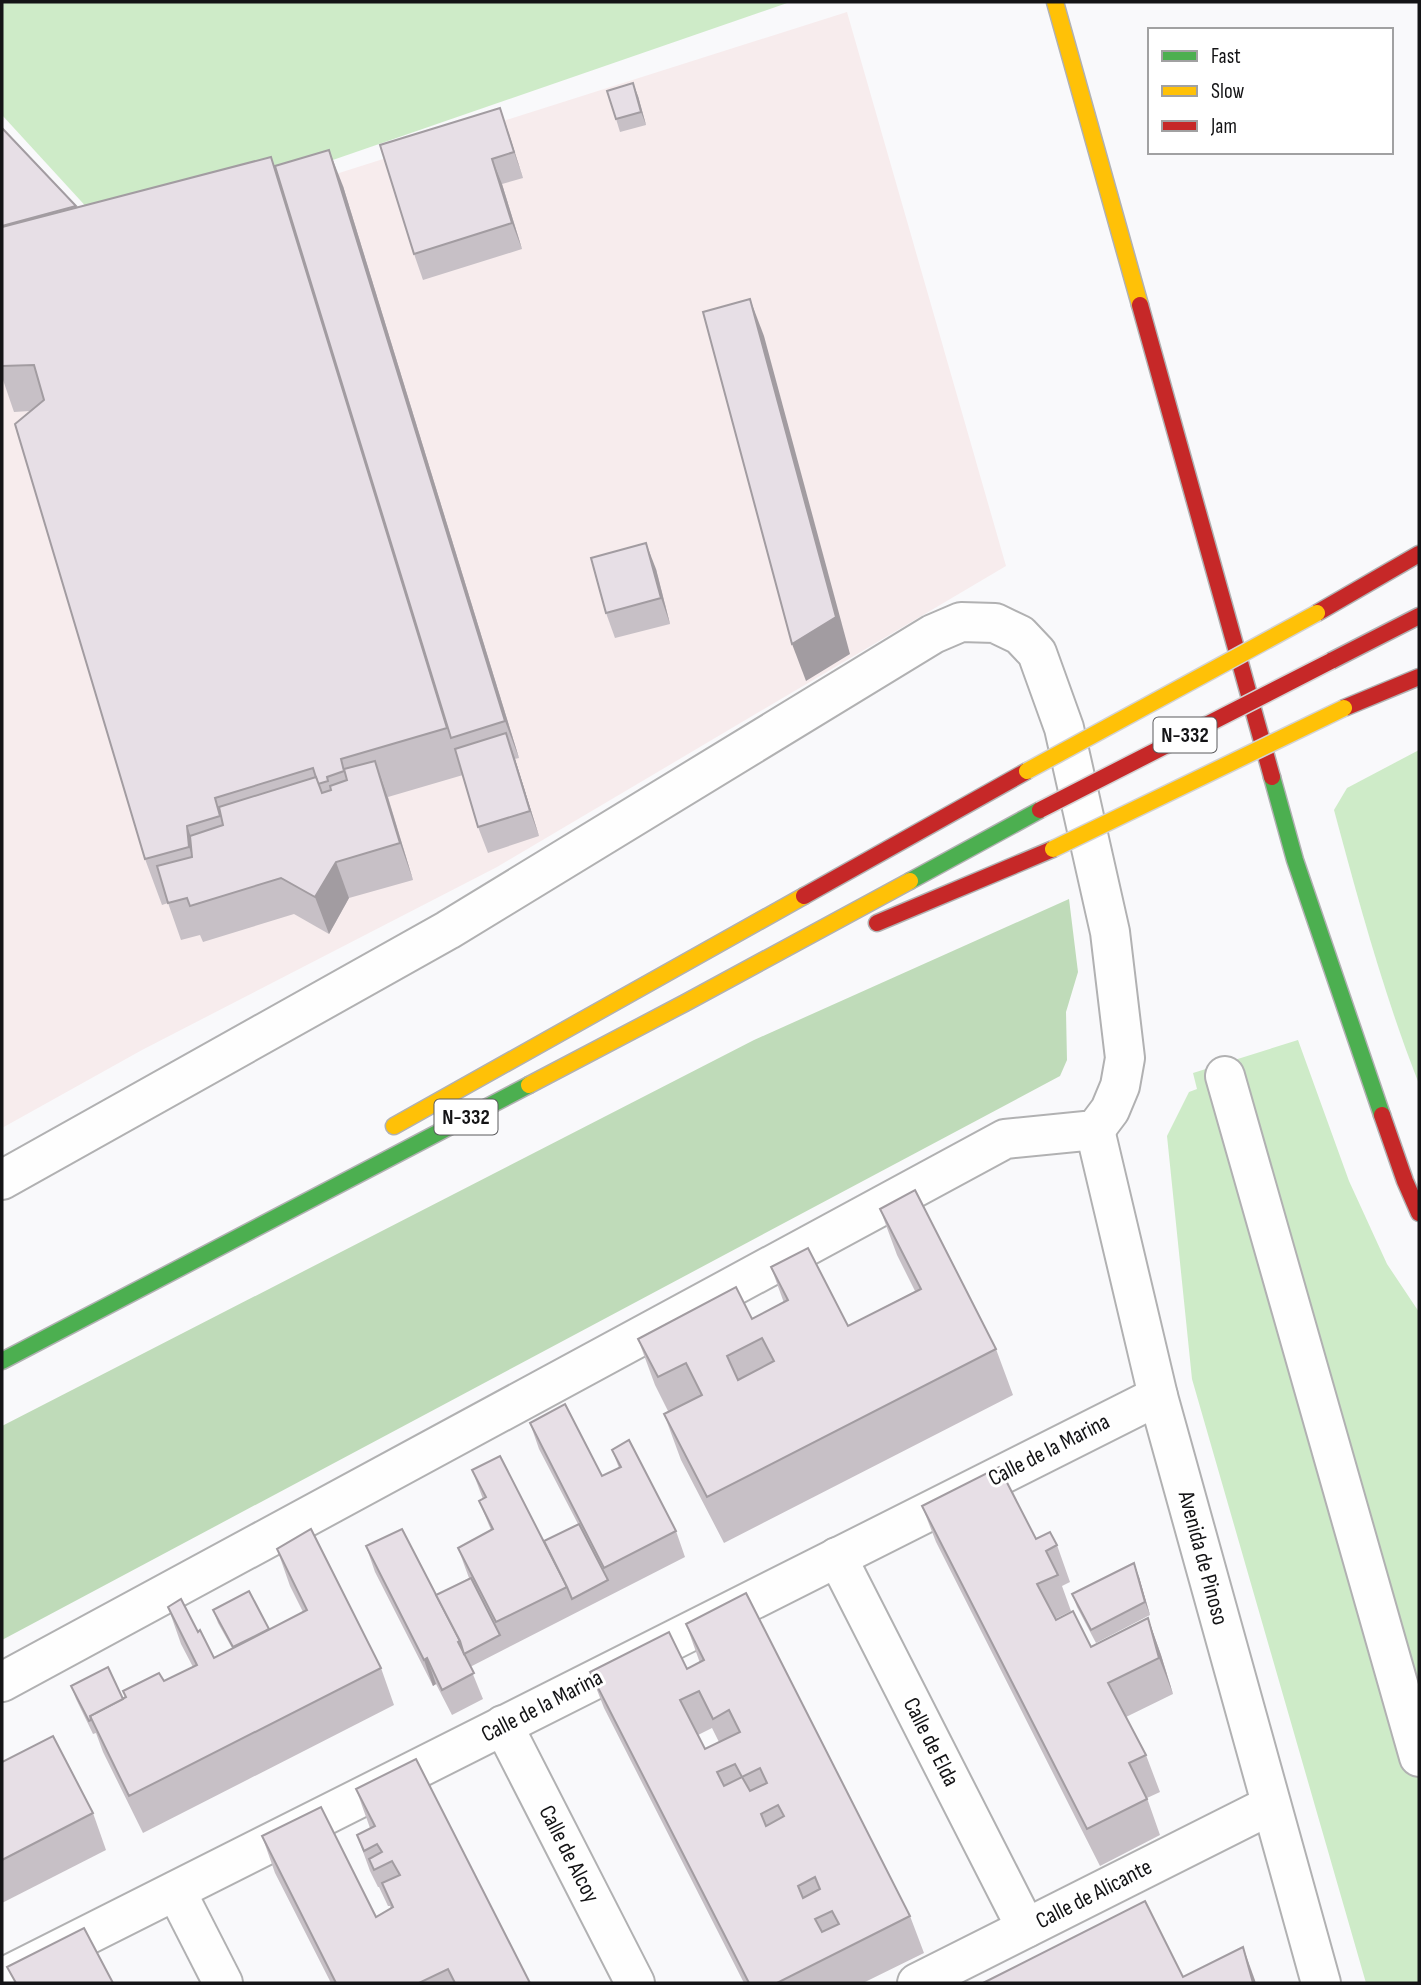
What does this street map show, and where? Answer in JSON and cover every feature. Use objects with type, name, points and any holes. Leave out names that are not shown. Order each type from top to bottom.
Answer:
[{"type":"main road","points":[[1055,2],[1295,860],[1405,1181],[1419,1213]]},
{"type":"main road","points":[[381,1133],[1419,554]]},
{"type":"main road","name":"N-332","points":[[2,1361],[685,1003],[1040,810],[1419,616]]},
{"type":"main road","name":"N-332","points":[[862,929],[1053,849],[1344,708],[1419,677]]},
{"type":"main road","name":"N-332","points":[[685,1003],[824,945]]},
{"type":"main road","points":[[247,1232],[312,1180]]},
{"type":"street","points":[[2,1180],[449,930],[933,634],[961,622],[995,624],[1020,635],[1037,653],[1063,728],[1110,932],[1125,1058],[1120,1086],[1110,1110],[1095,1130],[1004,1139],[2,1682]]},
{"type":"street","points":[[1225,1076],[1419,1757]]},
{"type":"street","name":"Avenida de Pinoso","points":[[1095,1130],[1158,1396],[1321,1983]]},
{"type":"street","name":"Calle de la Marina","points":[[2,1978],[1158,1396]]},
{"type":"street","name":"Calle de Elda","points":[[837,1557],[1026,1928]]},
{"type":"street","name":"Calle de Alcoy","points":[[503,1725],[635,1983]]},
{"type":"street","name":"Calle de Alicante","points":[[917,1983],[1271,1805]]},
{"type":"street","points":[[176,1891],[223,1983]]},
{"type":"shaded area","points":[[847,12],[1006,566],[497,867],[142,1050],[2,1128],[2,131],[109,246]]},
{"type":"green space","points":[[2,2],[790,2],[113,236],[2,115]]},
{"type":"green space","points":[[1419,750],[1419,1084],[1383,983],[1334,810],[1347,788]]},
{"type":"green space","points":[[1069,899],[1078,972],[1066,1012],[1067,1060],[1060,1076],[2,1640],[2,1426],[754,1040]]},
{"type":"green space","points":[[1298,1040],[1349,1181],[1387,1264],[1419,1312],[1419,1983],[1366,1983],[1192,1379],[1167,1136],[1189,1092],[1197,1089],[1193,1073]]},
{"type":"building","points":[[633,83],[641,112],[616,119],[607,91]]},
{"type":"building","points":[[500,108],[514,152],[492,159],[512,223],[414,254],[380,145]]},
{"type":"building","points":[[2,128],[76,206],[2,226]]},
{"type":"building","points":[[329,150],[505,721],[451,738],[275,166]]},
{"type":"building","points":[[271,157],[447,728],[341,759],[344,771],[327,777],[328,781],[318,784],[313,768],[215,798],[220,816],[187,826],[189,847],[145,859],[15,424],[44,400],[34,365],[2,366],[2,227]]},
{"type":"building","points":[[750,299],[836,617],[792,644],[703,312]]},
{"type":"building","points":[[646,543],[661,598],[606,613],[591,558]]},
{"type":"building","points":[[506,733],[530,811],[478,827],[455,749]]},
{"type":"building","points":[[375,761],[400,843],[336,862],[315,897],[281,878],[190,906],[187,898],[168,903],[157,866],[192,857],[190,836],[223,825],[219,807],[316,777],[322,793],[331,790],[330,786],[347,780],[344,769]]},
{"type":"building","points":[[915,1190],[996,1349],[707,1497],[664,1414],[702,1395],[686,1363],[658,1377],[638,1339],[736,1287],[752,1319],[788,1300],[771,1267],[808,1248],[848,1326],[921,1289],[880,1209]],"holes":[[[762,1338],[774,1361],[738,1380],[727,1356]]]},
{"type":"building","points":[[565,1404],[602,1476],[621,1467],[612,1450],[629,1440],[676,1531],[604,1568],[530,1423]]},
{"type":"building","points":[[500,1456],[567,1587],[496,1622],[458,1548],[493,1529],[479,1501],[486,1497],[472,1470]]},
{"type":"building","points":[[999,1467],[1036,1539],[1050,1532],[1057,1545],[1046,1551],[1058,1575],[1037,1584],[1056,1620],[1073,1611],[1091,1647],[1148,1618],[1159,1658],[1108,1683],[1146,1755],[1129,1763],[1147,1799],[1087,1829],[922,1506]]},
{"type":"building","points":[[579,1524],[608,1580],[572,1599],[544,1541]]},
{"type":"building","points":[[311,1529],[381,1668],[129,1796],[90,1716],[126,1697],[123,1691],[159,1673],[164,1681],[197,1665],[168,1607],[181,1599],[214,1658],[307,1610],[277,1549]]},
{"type":"building","points":[[402,1529],[474,1673],[442,1690],[366,1546]]},
{"type":"building","points":[[1134,1563],[1145,1602],[1091,1630],[1072,1594]]},
{"type":"building","points":[[471,1578],[500,1635],[464,1654],[436,1595]]},
{"type":"building","points":[[249,1591],[269,1629],[233,1647],[213,1610]]},
{"type":"building","points":[[746,1593],[910,1916],[777,1983],[749,1983],[590,1672],[669,1632],[687,1669],[704,1660],[686,1624]],"holes":[[[699,1691],[713,1719],[729,1710],[740,1732],[705,1749],[680,1700]],[[735,1764],[742,1777],[724,1786],[717,1772]],[[760,1768],[767,1783],[750,1791],[742,1777]],[[778,1805],[784,1816],[766,1826],[761,1814]],[[815,1877],[820,1889],[803,1898],[798,1886]],[[832,1911],[839,1924],[822,1932],[815,1919]]]},
{"type":"building","points":[[108,1667],[123,1699],[90,1716],[89,1721],[71,1686]]},
{"type":"building","points":[[53,1736],[93,1813],[2,1860],[2,1762]]},
{"type":"building","points":[[416,1759],[530,1983],[455,1983],[448,1969],[419,1983],[336,1983],[262,1836],[321,1807],[376,1917],[393,1907],[382,1883],[400,1875],[392,1861],[374,1870],[369,1859],[382,1852],[377,1844],[364,1851],[357,1835],[375,1826],[356,1789]]},
{"type":"building","points":[[1145,1901],[1183,1977],[1243,1947],[1253,1983],[983,1983]]},
{"type":"building","points":[[84,1928],[113,1983],[16,1983],[7,1967]]},
{"type":"traffic: fast","points":[[1272,777],[1295,860],[1382,1115]]},
{"type":"traffic: fast","points":[[910,881],[1040,810]]},
{"type":"traffic: fast","points":[[2,1361],[529,1085]]},
{"type":"traffic: slow","points":[[1055,2],[1140,305]]},
{"type":"traffic: slow","points":[[1027,771],[1317,613]]},
{"type":"traffic: slow","points":[[1053,849],[1344,708]]},
{"type":"traffic: slow","points":[[529,1085],[910,881]]},
{"type":"traffic: slow","points":[[394,1126],[804,896]]},
{"type":"traffic: jam","points":[[1140,305],[1272,777]]},
{"type":"traffic: jam","points":[[1317,613],[1419,554]]},
{"type":"traffic: jam","points":[[1331,661],[1419,616]]},
{"type":"traffic: jam","points":[[1040,810],[1331,661]]},
{"type":"traffic: jam","points":[[1344,708],[1419,677]]},
{"type":"traffic: jam","points":[[804,896],[1027,771]]},
{"type":"traffic: jam","points":[[877,923],[1053,849]]},
{"type":"traffic: jam","points":[[1382,1115],[1419,1213]]}]
